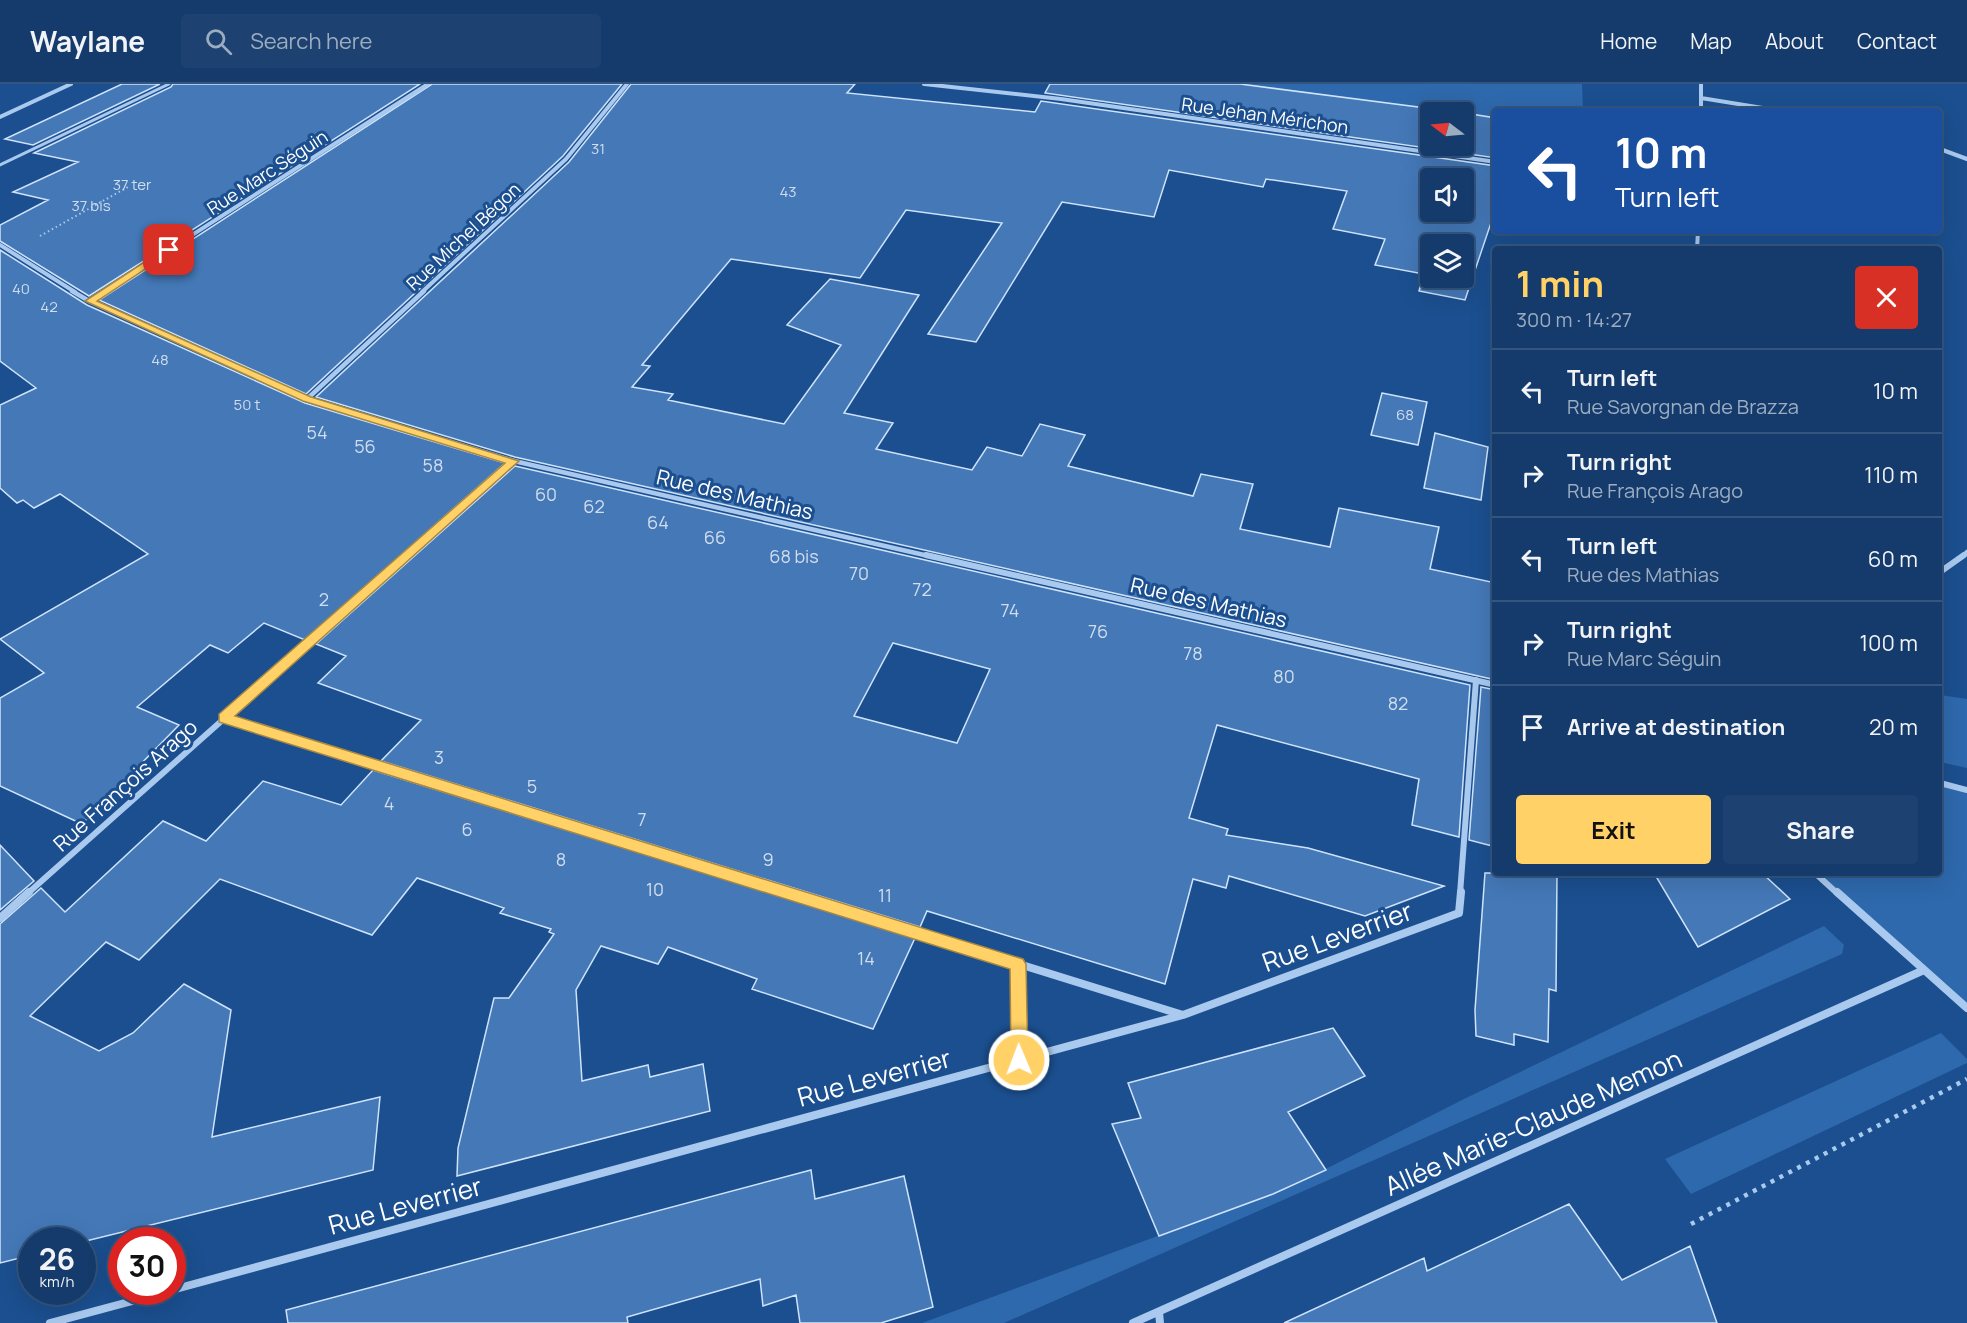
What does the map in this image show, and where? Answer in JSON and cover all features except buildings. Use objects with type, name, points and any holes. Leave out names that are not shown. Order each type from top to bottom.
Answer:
[{"type":"street","points":[[0,117],[71,84]]},
{"type":"street","name":"Rue Marc Séguin","points":[[89,301],[428,84]]},
{"type":"street","name":"Rue Michel Bégon","points":[[307,399],[566,159],[627,84]]},
{"type":"street","name":"Rue Jehan Mérichon","points":[[924,84],[1061,99],[1492,161]]},
{"type":"street","points":[[1701,84],[1701,108]]},
{"type":"street","points":[[1701,98],[1763,108]]},
{"type":"street","points":[[1942,150],[1967,159]]},
{"type":"street","name":"Rue des Mathias","points":[[0,245],[89,301],[307,399],[514,461],[1492,684]]},
{"type":"street","name":"Rue François Arago","points":[[0,918],[514,461]]},
{"type":"street","points":[[1942,571],[1967,552]]},
{"type":"street","name":"Rue Leverrier","points":[[186,1286],[1184,1015],[1458,913],[1476,680]]},
{"type":"street","points":[[224,718],[1184,1015]]},
{"type":"street","points":[[1942,784],[1967,790]]},
{"type":"street","points":[[1818,876],[1967,1008]]},
{"type":"street","points":[[1018,964],[1019,1060]]},
{"type":"street","name":"Allée Marie-Claude Memon","points":[[1133,1323],[1924,970]]},
{"type":"street","points":[[50,1323],[117,1305]]},
{"type":"street","points":[[1159,1312],[1160,1323]]},
{"type":"lane","points":[[0,165],[169,84]]},
{"type":"path","points":[[11,252],[128,188]]},
{"type":"path","points":[[1690,1224],[1967,1079]]},
{"type":"shaded area","points":[[1240,84],[1582,84],[1583,108],[1492,108],[1492,117],[1474,114],[1474,102],[1420,102],[1420,107]]},
{"type":"shaded area","points":[[1942,695],[1967,699],[1967,768],[1942,762]]},
{"type":"shaded area","points":[[1942,784],[1967,790],[1967,1008],[1818,876],[1942,876]]},
{"type":"shaded area","points":[[1824,926],[1844,945],[1842,954],[1004,1323],[922,1323],[1290,1187],[1468,1097]]},
{"type":"shaded area","points":[[1941,1033],[1967,1059],[1967,1063],[1691,1194],[1665,1159]]},
{"type":"route","points":[[169,250],[89,301],[307,399],[514,461],[224,718],[1018,964],[1019,1060]]}]
